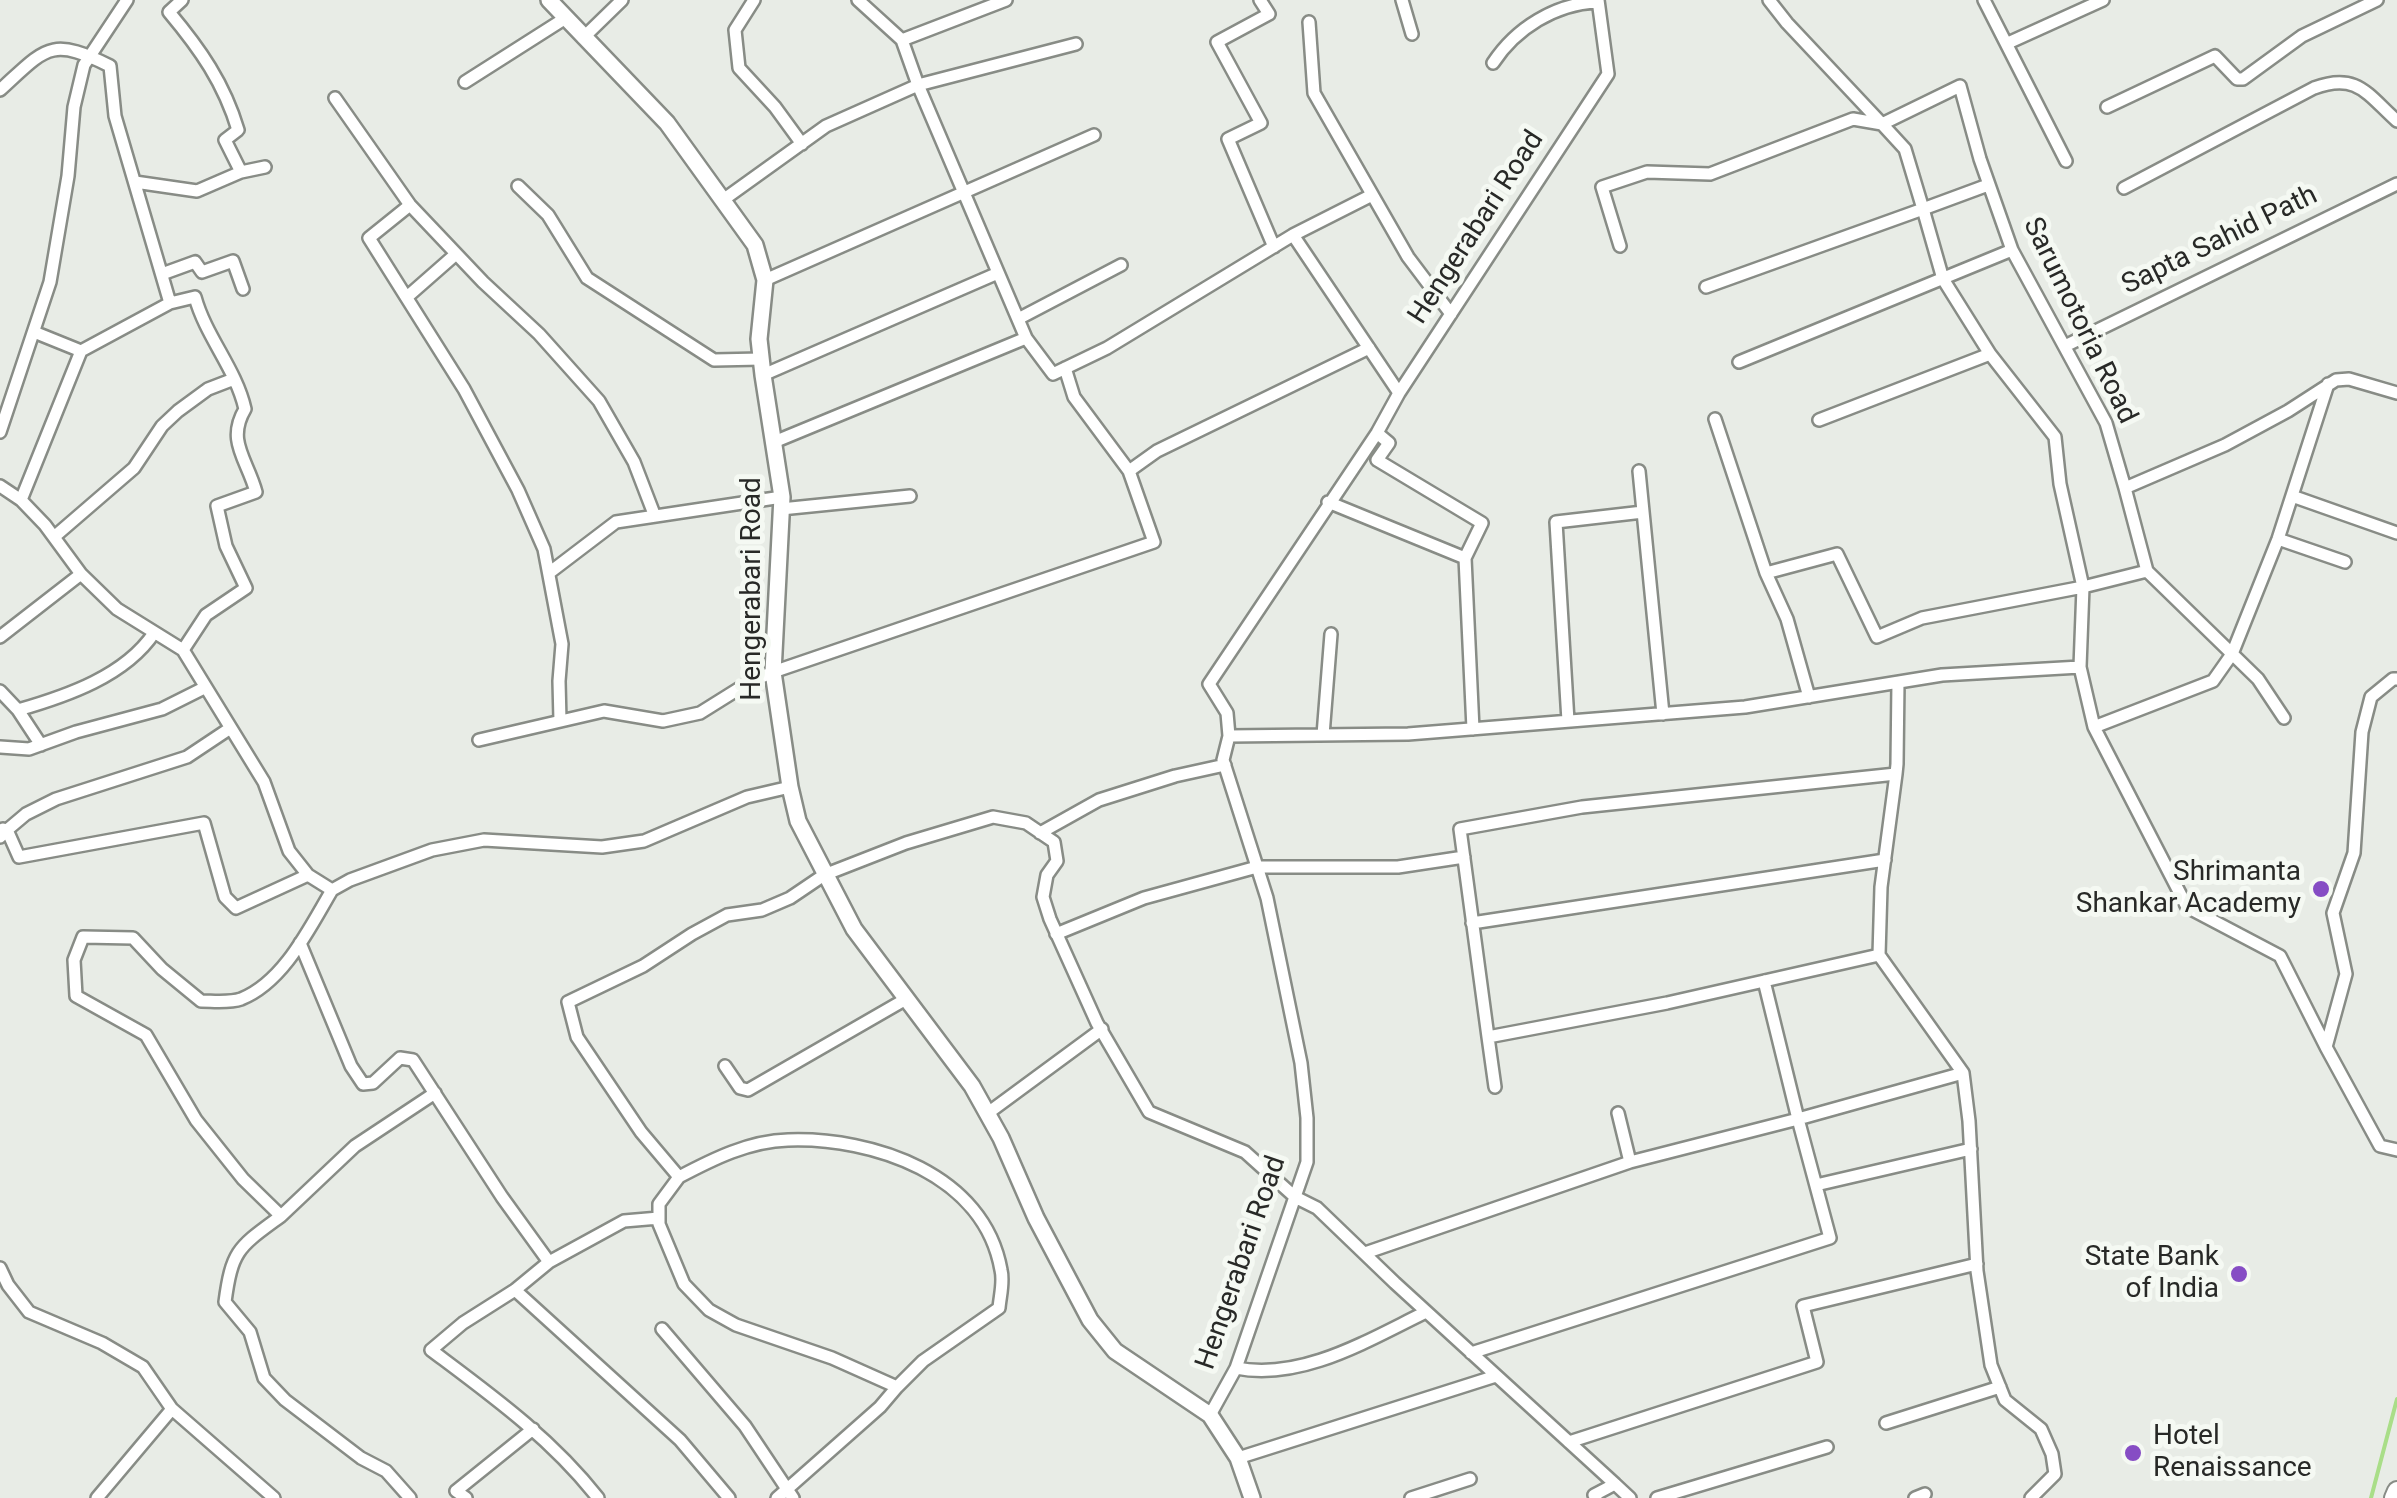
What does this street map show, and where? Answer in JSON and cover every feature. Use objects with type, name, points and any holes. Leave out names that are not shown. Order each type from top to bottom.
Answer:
[{"type":"main road","name":"Hengerabari Road","points":[[549,0],[667,123],[755,245],[765,280],[759,339],[781,503],[773,672],[798,821],[854,930],[972,1086],[1090,1320],[1115,1350],[1210,1415],[1238,1458],[1252,1498]]},
{"type":"main road","points":[[2394,1498],[2397,1491]]},
{"type":"street","points":[[0,432],[50,282],[68,176],[74,107],[84,65],[126,0]]},
{"type":"street","points":[[182,0],[169,12],[198,46],[225,93],[238,130],[225,140],[241,172]]},
{"type":"street","points":[[583,38],[622,0]]},
{"type":"street","points":[[754,0],[735,30],[738,68],[775,107],[802,144]]},
{"type":"street","points":[[858,0],[902,40],[1026,338],[1052,374],[1107,348],[1294,235],[1372,196]]},
{"type":"street","points":[[902,40],[1006,0]]},
{"type":"street","points":[[1260,0],[1269,14],[1217,42],[1261,123],[1228,139],[1274,247]]},
{"type":"street","points":[[1402,0],[1412,34]]},
{"type":"street","points":[[1769,0],[1905,149],[1943,278],[1990,354],[2054,437],[2060,484],[2083,587],[2080,668],[2094,727],[2187,907],[2280,956],[2380,1146],[2397,1150]]},
{"type":"street","points":[[1984,0],[2066,161]]},
{"type":"street","points":[[2008,43],[2103,0]]},
{"type":"street","points":[[2107,108],[2209,57],[2221,60],[2238,79],[2243,79],[2302,36],[2377,0]]},
{"type":"street","points":[[1493,62],[1526,26],[1580,2],[1598,1]]},
{"type":"street","name":"Hengerabari Road","points":[[1210,1415],[1236,1368],[1307,1162],[1308,1118],[1267,898],[1224,765],[1229,736],[1227,713],[1209,684],[1377,433],[1399,393],[1608,74],[1598,1]]},
{"type":"street","points":[[466,82],[564,19]]},
{"type":"street","points":[[1309,22],[1314,93],[1408,258],[1451,314]]},
{"type":"street","points":[[722,200],[826,126],[918,86],[1076,44]]},
{"type":"street","points":[[0,90],[48,49],[65,48],[110,66],[115,116],[170,302]]},
{"type":"street","points":[[2124,188],[2336,80],[2358,85],[2397,120]]},
{"type":"street","name":"Sarumotoria Road","points":[[1882,124],[1960,86],[1988,185],[2012,250],[2106,423],[2147,572]]},
{"type":"street","points":[[335,98],[410,205],[539,334],[599,401],[634,462],[654,514]]},
{"type":"street","points":[[1620,246],[1602,187],[1647,172],[1710,174],[1854,119],[1882,124]]},
{"type":"street","points":[[765,280],[1094,135]]},
{"type":"street","points":[[134,182],[197,191],[241,172],[265,167]]},
{"type":"street","name":"Sapta Sahid Path","points":[[2064,346],[2397,184]]},
{"type":"street","points":[[1706,287],[1988,185]]},
{"type":"street","points":[[518,186],[548,215],[587,278],[714,360],[762,367],[998,272]]},
{"type":"street","points":[[410,205],[369,238],[464,389],[544,548],[562,644],[558,681],[560,721]]},
{"type":"street","points":[[1294,235],[1399,393]]},
{"type":"street","points":[[1739,362],[2012,250]]},
{"type":"street","points":[[406,297],[456,254]]},
{"type":"street","points":[[162,274],[195,262],[202,272],[233,261],[243,288]]},
{"type":"street","points":[[1018,319],[1121,265]]},
{"type":"street","points":[[21,500],[81,351],[170,302],[194,297],[246,409],[236,424],[235,442],[248,463],[256,492],[217,506],[226,546],[246,588],[206,615],[183,650]]},
{"type":"street","points":[[34,332],[81,351]]},
{"type":"street","points":[[774,442],[1026,338]]},
{"type":"street","points":[[1129,472],[1157,451],[1369,348]]},
{"type":"street","points":[[1819,420],[1990,354]]},
{"type":"street","points":[[479,740],[604,711],[663,721],[700,713],[773,672],[1154,542],[1129,472],[1074,397],[1065,368]]},
{"type":"street","points":[[54,537],[134,468],[162,426],[178,411],[208,389],[234,379]]},
{"type":"street","points":[[2125,488],[2225,445],[2328,384],[2349,379],[2397,393]]},
{"type":"street","points":[[2094,727],[2214,681],[2232,654],[2278,539],[2328,384]]},
{"type":"street","points":[[1715,419],[1766,573],[1787,619],[1810,696]]},
{"type":"street","points":[[1377,433],[1389,442],[1377,460],[1482,523],[1465,558],[1473,729]]},
{"type":"street","points":[[1639,471],[1663,714]]},
{"type":"street","points":[[0,486],[21,500],[116,609],[183,650],[264,782],[289,851],[308,876],[332,890]]},
{"type":"street","points":[[548,573],[616,522],[654,514],[910,496]]},
{"type":"street","points":[[2292,496],[2397,533]]},
{"type":"street","points":[[1328,502],[1465,558]]},
{"type":"street","points":[[1568,722],[1556,522],[1644,512]]},
{"type":"street","points":[[2278,539],[2345,562]]},
{"type":"street","points":[[1766,573],[1836,554],[1876,637],[1922,618],[2147,572],[2258,679],[2284,718]]},
{"type":"street","points":[[0,637],[82,574]]},
{"type":"street","points":[[18,710],[98,680],[140,653],[154,633]]},
{"type":"street","points":[[1323,735],[1330,634]]},
{"type":"street","points":[[1229,736],[1408,734],[1568,722],[1746,707],[1942,675],[2080,668]]},
{"type":"street","points":[[2326,1047],[2346,974],[2333,912],[2354,854],[2362,732],[2371,697],[2393,679],[2397,680]]},
{"type":"street","points":[[1898,682],[1896,774],[1879,955],[1963,1074],[1976,1264],[1991,1365],[2005,1400],[2040,1429],[2052,1454],[2055,1474],[2031,1498]]},
{"type":"street","points":[[0,747],[29,749],[162,709],[204,688]]},
{"type":"street","points":[[0,691],[41,745]]},
{"type":"street","points":[[229,729],[187,757],[56,799],[2,832],[18,857],[204,823],[226,897],[236,908],[308,876]]},
{"type":"street","points":[[1040,833],[1099,800],[1224,765]]},
{"type":"street","points":[[1494,1086],[1460,830],[1582,807],[1896,774]]},
{"type":"street","points":[[282,1216],[243,1179],[196,1120],[146,1035],[76,996],[74,960],[83,937],[133,938],[162,969],[201,1001],[240,1000],[270,978],[300,943],[332,890],[350,880],[432,850],[484,840],[602,847],[644,841],[746,797],[790,787]]},
{"type":"street","points":[[679,1176],[641,1132],[598,1071],[577,1037],[568,1002],[643,966],[727,915],[762,910],[790,898],[824,875],[906,843],[992,817],[1026,823],[1054,842],[1057,861],[1047,875],[1042,897],[1102,1029],[1148,1112],[1245,1152],[1295,1198],[1317,1208],[1630,1498]]},
{"type":"street","points":[[1056,934],[1144,898],[1256,867],[1398,868],[1464,857]]},
{"type":"street","points":[[1472,923],[1885,860]]},
{"type":"street","points":[[300,943],[351,1066],[363,1084],[373,1083],[406,1056],[413,1060],[549,1262]]},
{"type":"street","points":[[1488,1037],[1879,955]]},
{"type":"street","points":[[1471,1352],[1830,1238],[1764,981]]},
{"type":"street","points":[[725,1066],[740,1088],[748,1090],[906,999]]},
{"type":"street","points":[[988,1114],[1102,1029]]},
{"type":"street","points":[[1365,1253],[1630,1162],[1963,1074]]},
{"type":"street","points":[[410,1498],[386,1471],[346,1446],[264,1378],[250,1332],[225,1302],[230,1263],[244,1242],[282,1216],[354,1146],[435,1093]]},
{"type":"street","points":[[1618,1113],[1630,1162]]},
{"type":"street","points":[[777,1498],[790,1493],[923,1361],[999,1308],[1002,1272],[988,1230],[964,1201],[926,1168],[862,1145],[786,1140],[726,1152],[679,1176],[659,1204],[659,1218],[684,1284],[709,1310],[897,1386]]},
{"type":"street","points":[[1816,1186],[1971,1149]]},
{"type":"street","points":[[598,1498],[533,1429],[431,1350],[549,1262],[624,1220],[659,1218]]},
{"type":"street","points":[[1569,1442],[1817,1362],[1803,1306],[1976,1264]]},
{"type":"street","points":[[0,1268],[29,1312],[102,1343],[143,1367],[172,1408],[274,1498]]},
{"type":"street","points":[[515,1290],[680,1440],[729,1498]]},
{"type":"street","points":[[1236,1368],[1257,1372],[1303,1365],[1426,1312]]},
{"type":"street","points":[[662,1329],[745,1426],[790,1493]]},
{"type":"street","points":[[1238,1458],[1496,1376]]},
{"type":"street","points":[[1886,1423],[2000,1387]]},
{"type":"street","points":[[98,1498],[172,1408]]},
{"type":"street","points":[[466,1498],[456,1491],[533,1429]]},
{"type":"street","points":[[1657,1498],[1827,1447]]},
{"type":"street","points":[[1411,1498],[1470,1479]]},
{"type":"street","points":[[1592,1497],[1614,1484]]},
{"type":"waterway","points":[[2371,1498],[2397,1399]]},
{"type":"place","name":"Shrimanta Shankar Academy","points":[[2321,889]]},
{"type":"place","name":"State Bank of India","points":[[2239,1274]]},
{"type":"place","name":"Hotel Renaissance","points":[[2133,1453]]}]
